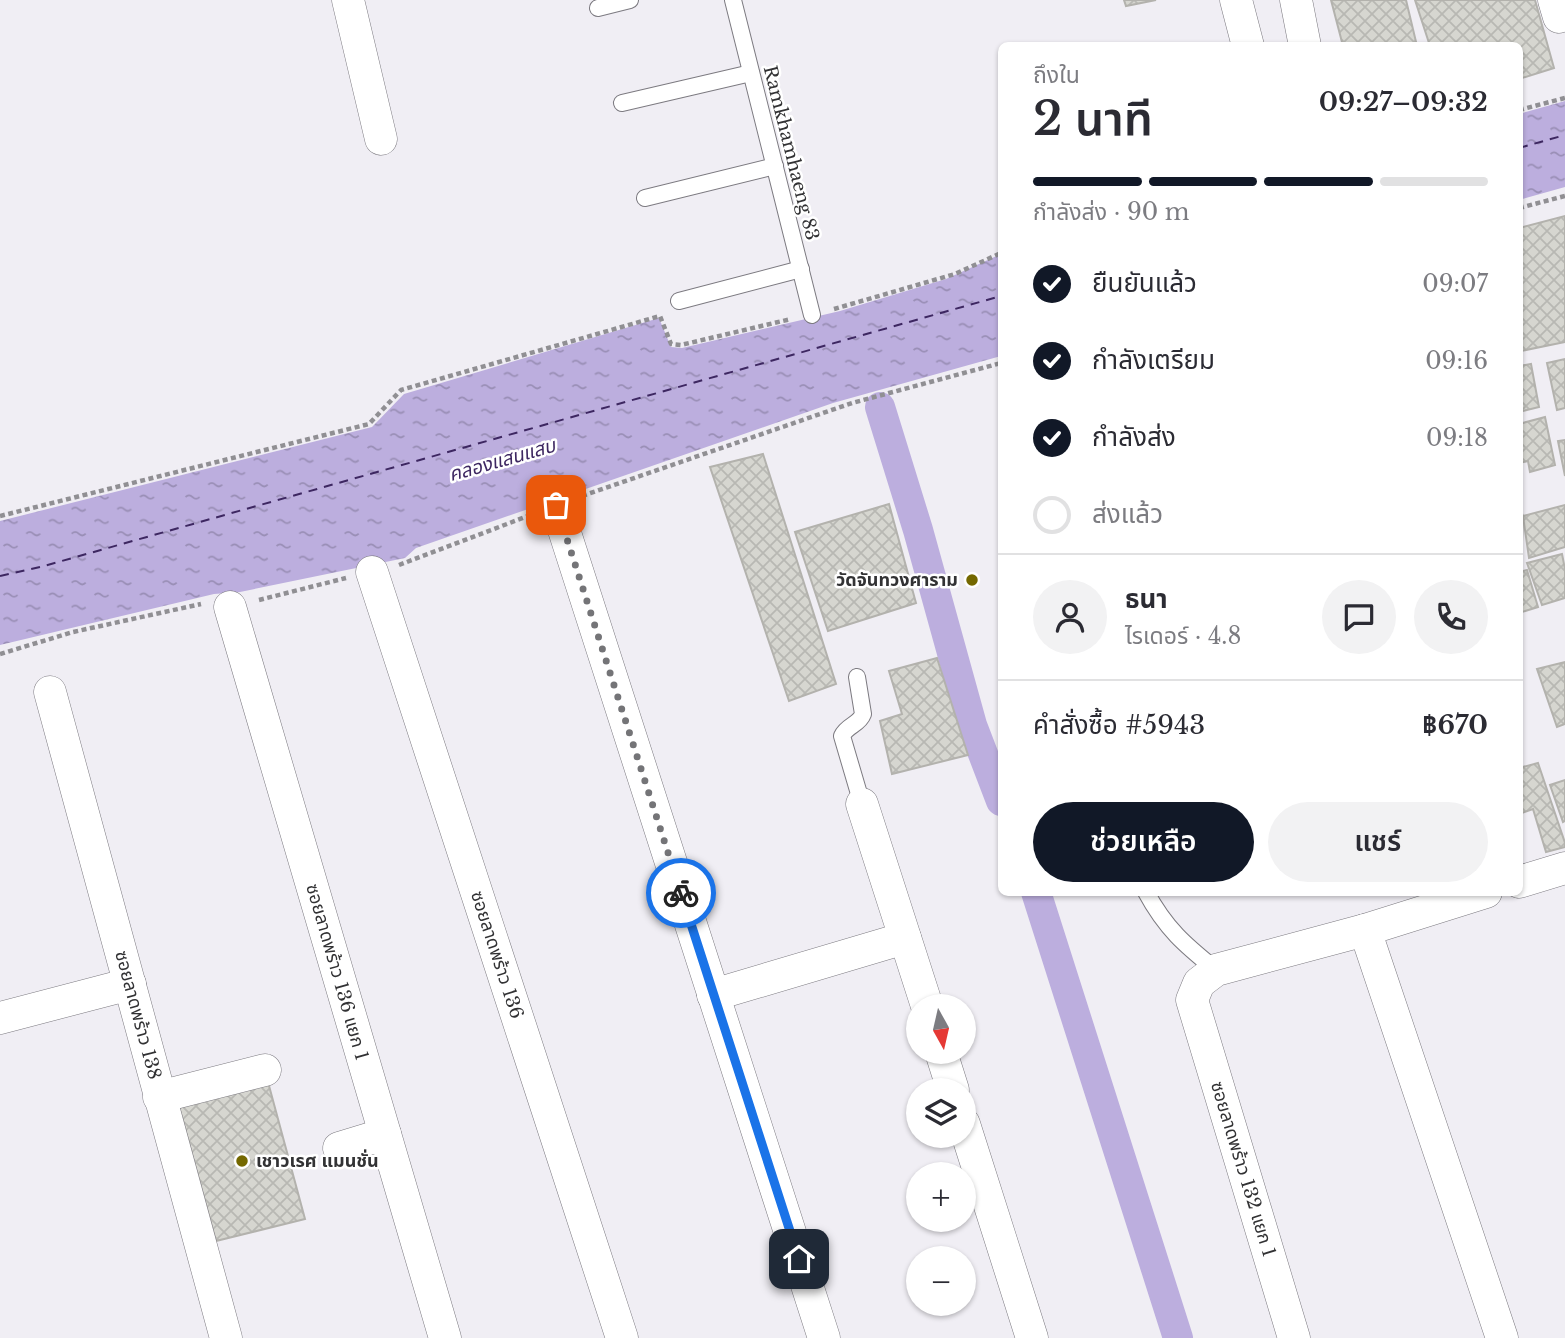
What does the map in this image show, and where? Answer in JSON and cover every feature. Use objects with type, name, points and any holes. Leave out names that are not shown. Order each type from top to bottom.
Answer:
[{"type":"street","points":[[348,0],[382,139]]},
{"type":"street","points":[[1236,0],[1247,42]]},
{"type":"street","points":[[1296,0],[1304,42]]},
{"type":"street","points":[[556,505],[824,1338]]},
{"type":"street","name":"ซอยลาดพร้าว 136","points":[[372,572],[622,1338]]},
{"type":"street","name":"ซอยลาดพร้าว 136 แยก 1","points":[[230,607],[445,1338]]},
{"type":"street","name":"ซอยลาดพร้าว 138","points":[[50,692],[226,1338]]},
{"type":"street","points":[[862,804],[923,994]]},
{"type":"street","points":[[1523,881],[1565,868]]},
{"type":"street","points":[[1216,970],[1365,930],[1473,896]]},
{"type":"street","points":[[1365,930],[1502,1338]]},
{"type":"street","points":[[713,995],[905,938]]},
{"type":"street","name":"ซอยลาดพร้าว 132 แยก 1","points":[[1216,970],[1199,983],[1192,1000],[1294,1338]]},
{"type":"street","points":[[0,1018],[130,984]]},
{"type":"street","points":[[159,1097],[264,1070]]},
{"type":"street","points":[[339,1148],[385,1134]]},
{"type":"street","points":[[972,1148],[1032,1338]]},
{"type":"lane","points":[[598,8],[630,0]]},
{"type":"lane","name":"Ramkhamhaeng 83","points":[[733,0],[812,315]]},
{"type":"lane","points":[[622,103],[751,73]]},
{"type":"lane","points":[[645,198],[775,166]]},
{"type":"lane","points":[[679,301],[800,269]]},
{"type":"lane","points":[[857,677],[863,714],[842,736],[862,804]]},
{"type":"lane","points":[[1148,896],[1177,938],[1216,970]]},
{"type":"path","points":[[1523,109],[1565,98]]},
{"type":"path","points":[[1523,207],[1565,196]]},
{"type":"path","points":[[0,516],[369,424],[401,390],[660,316],[671,344],[681,345],[812,315],[955,274],[998,254]]},
{"type":"path","points":[[0,654],[73,632],[220,600],[230,607],[411,562],[556,505],[852,403],[998,364]]},
{"type":"water","points":[[1565,101],[1565,187],[1523,199],[1523,113]]},
{"type":"water","name":"คลองแสนแสบ","points":[[998,255],[998,357],[833,403],[416,548],[405,558],[240,592],[214,594],[0,645],[0,521],[372,427],[404,394],[659,318],[671,347],[682,348],[840,311],[946,279]]},
{"type":"building","points":[[1124,0],[1156,0],[1126,6]]},
{"type":"building","points":[[1331,0],[1406,0],[1416,42],[1342,42]]},
{"type":"building","points":[[1415,0],[1535,0],[1554,68],[1523,78],[1523,42],[1429,42]]},
{"type":"building","points":[[1565,216],[1565,342],[1523,351],[1523,227]]},
{"type":"building","points":[[1565,359],[1565,408],[1557,410],[1547,363]]},
{"type":"building","points":[[1531,364],[1539,407],[1523,411],[1523,365]]},
{"type":"building","points":[[1545,417],[1555,465],[1530,472],[1528,461],[1523,462],[1523,423]]},
{"type":"building","points":[[1565,440],[1565,476],[1558,441]]},
{"type":"building","points":[[763,454],[836,684],[789,701],[710,467]]},
{"type":"building","points":[[889,504],[916,603],[828,631],[795,532]]},
{"type":"building","points":[[1565,505],[1565,547],[1529,558],[1523,516]]},
{"type":"building","points":[[1562,554],[1565,598],[1542,605],[1527,563]]},
{"type":"building","points":[[1527,570],[1538,607],[1523,612],[1523,571]]},
{"type":"building","points":[[937,658],[968,755],[892,774],[880,721],[902,714],[889,671]]},
{"type":"building","points":[[1565,662],[1565,724],[1557,727],[1537,669]]},
{"type":"building","points":[[1538,763],[1565,847],[1546,852],[1533,809],[1523,813],[1523,767]]},
{"type":"building","points":[[1565,780],[1565,821],[1563,822],[1550,785]]},
{"type":"building","name":"เชาวเรศ แมนชั่น","points":[[268,1082],[305,1219],[216,1241],[178,1103]]},
{"type":"waterway","points":[[880,407],[918,530],[972,725],[998,793]]},
{"type":"waterway","points":[[1037,896],[1178,1338]]},
{"type":"ferry route","points":[[1523,147],[1565,135]]},
{"type":"ferry route","points":[[0,576],[44,566],[998,297]]},
{"type":"way so far","points":[[556,505],[681,893]]},
{"type":"place","name":"วัดจันทวงศาราม","points":[[972,580]]},
{"type":"place","name":"เชาวเรศ แมนชั่น","points":[[242,1161]]},
{"type":"route","points":[[681,893],[799,1259]]}]
